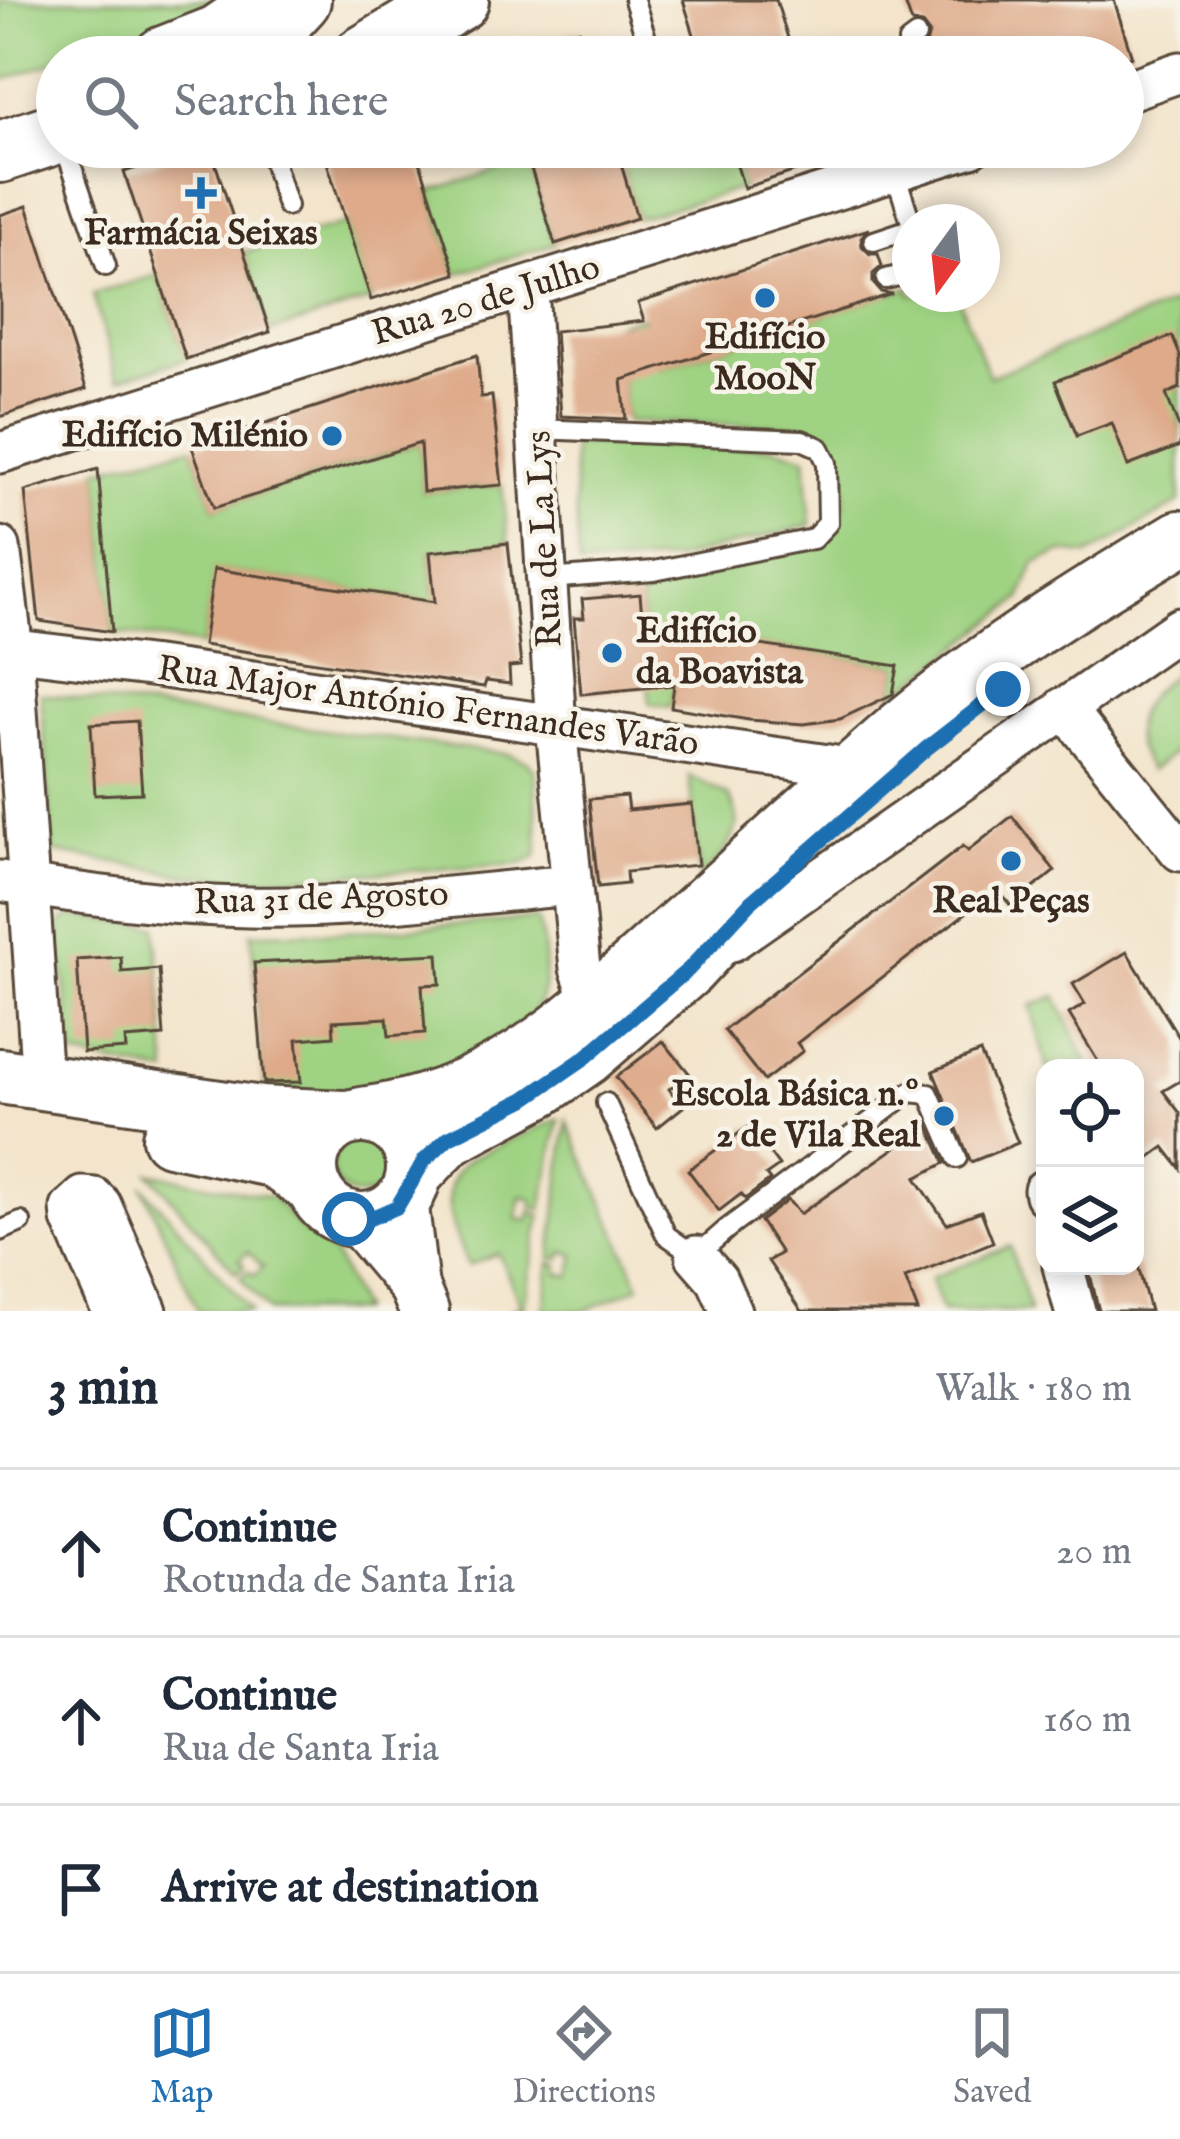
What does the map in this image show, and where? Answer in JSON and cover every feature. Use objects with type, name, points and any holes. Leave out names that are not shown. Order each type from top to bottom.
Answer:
[{"type":"main road","points":[[206,36],[235,26],[271,0]]},
{"type":"main road","points":[[279,36],[277,25],[300,0]]},
{"type":"main road","points":[[365,36],[381,22],[430,18]]},
{"type":"main road","points":[[399,36],[430,18]]},
{"type":"main road","points":[[0,113],[36,100]]},
{"type":"main road","points":[[0,152],[36,140]]},
{"type":"main road","points":[[313,1187],[310,1154],[329,1126],[425,1102],[491,1077],[544,1044],[905,725],[1047,621],[1180,538]]},
{"type":"main road","points":[[14,1090],[272,1159],[313,1187],[334,1212],[391,1198],[448,1138],[558,1079],[674,982],[740,912],[939,738],[1070,643],[1180,573]]},
{"type":"main road","points":[[14,1090],[260,1114],[379,1118],[406,1140],[413,1157],[391,1198]]},
{"type":"street","points":[[1144,85],[1180,72]]},
{"type":"street","name":"Rua 20 de Julho","points":[[0,453],[907,168]]},
{"type":"street","name":"Rua de La Lys","points":[[528,288],[556,726],[580,968],[592,1003]]},
{"type":"street","points":[[0,547],[14,883],[14,1090]]},
{"type":"street","points":[[674,982],[1180,628]]},
{"type":"street","name":"Rua Major António Fernandes Varão","points":[[6,649],[856,769]]},
{"type":"street","points":[[1064,707],[1180,851]]},
{"type":"street","name":"Rua 31 de Agosto","points":[[14,883],[180,903],[267,907],[331,907],[571,885]]},
{"type":"street","points":[[112,1311],[72,1219],[71,1208],[82,1197],[94,1198],[101,1205],[147,1311]]},
{"type":"street","points":[[391,1198],[419,1299]]},
{"type":"street","points":[[696,1256],[717,1280],[721,1308]]},
{"type":"street","points":[[1065,1275],[1075,1311]]},
{"type":"lane","points":[[634,0],[645,36]]},
{"type":"lane","points":[[72,168],[106,266]]},
{"type":"lane","points":[[275,168],[287,206]]},
{"type":"lane","points":[[895,173],[905,204]]},
{"type":"lane","points":[[874,241],[892,233]]},
{"type":"lane","points":[[886,279],[892,277]]},
{"type":"lane","points":[[538,429],[802,440],[820,448],[827,463],[828,523],[813,539],[654,572],[547,580]]},
{"type":"lane","points":[[605,1103],[666,1235],[696,1256],[910,1092],[929,1094],[957,1158]]},
{"type":"lane","points":[[0,1231],[21,1222]]},
{"type":"green space","points":[[0,0],[231,0],[129,36],[36,36],[36,68],[0,81]]},
{"type":"green space","points":[[504,168],[531,168],[555,244],[456,274],[430,192]]},
{"type":"green space","points":[[622,168],[738,168],[744,188],[637,218]]},
{"type":"green space","points":[[347,223],[371,300],[270,332],[244,252]]},
{"type":"green space","points":[[158,275],[186,359],[117,380],[93,294]]},
{"type":"green space","points":[[892,293],[892,312],[964,312],[989,377],[1180,301],[1180,502],[1088,555],[1063,552],[1035,563],[1021,599],[893,697],[898,666],[681,634],[671,707],[650,704],[640,594],[828,539],[840,520],[845,480],[834,445],[806,427],[626,422],[616,324],[642,316],[660,368]]},
{"type":"green space","points":[[420,443],[423,492],[502,485],[508,543],[430,552],[435,602],[215,570],[203,645],[112,632],[98,469],[192,447],[214,508]]},
{"type":"green space","points":[[572,443],[775,447],[806,457],[811,525],[673,560],[579,566]]},
{"type":"green space","points":[[1180,670],[1180,748],[1150,771],[1136,740],[1138,713],[1154,690]]},
{"type":"green space","points":[[41,694],[509,754],[528,762],[535,771],[538,850],[535,858],[520,864],[254,880],[186,875],[53,852]]},
{"type":"green space","points":[[689,776],[728,795],[737,819],[731,840],[700,879]]},
{"type":"green space","points":[[72,916],[156,926],[168,1074],[73,1056],[59,931],[62,922]]},
{"type":"green space","points":[[538,919],[545,960],[542,993],[527,1020],[509,1036],[432,1073],[380,1086],[336,1092],[265,1090],[251,933],[346,932]]},
{"type":"green space","points":[[1056,996],[1086,1059],[1045,1059],[1031,1006]]},
{"type":"green space","points":[[559,1119],[542,1209],[532,1207],[533,1199],[521,1196],[517,1219],[529,1221],[531,1212],[541,1215],[523,1311],[509,1311],[521,1305],[498,1253],[468,1266],[449,1209],[452,1181],[471,1158]]},
{"type":"green space","points":[[567,1121],[640,1286],[584,1311],[544,1311],[550,1263],[559,1265],[558,1273],[571,1276],[575,1255],[563,1252],[561,1259],[551,1258]]},
{"type":"green space","points":[[361,1138],[382,1146],[390,1167],[382,1188],[361,1196],[340,1188],[332,1167],[340,1146]]},
{"type":"green space","points":[[150,1173],[273,1197],[300,1229],[333,1252],[361,1311],[269,1311],[240,1278],[248,1271],[254,1276],[263,1267],[248,1252],[239,1260],[244,1266],[236,1273]]},
{"type":"green space","points":[[142,1185],[251,1311],[198,1311]]},
{"type":"green space","points":[[1010,1246],[1030,1311],[942,1311],[930,1278]]},
{"type":"building","points":[[683,0],[776,0],[787,36],[694,36]]},
{"type":"building","points":[[904,0],[1114,0],[1125,36],[928,36],[922,24],[912,23]]},
{"type":"building","points":[[217,168],[270,332],[186,359],[124,172]]},
{"type":"building","points":[[329,168],[422,168],[456,274],[371,300]]},
{"type":"building","points":[[531,168],[622,168],[637,218],[555,244]]},
{"type":"building","points":[[738,168],[805,168],[744,188]]},
{"type":"building","points":[[27,206],[86,389],[0,417],[0,215]]},
{"type":"building","name":"Edifício MooN","points":[[869,229],[861,237],[862,246],[878,254],[882,266],[873,274],[873,283],[881,292],[892,294],[622,380],[626,419],[561,416],[555,331],[644,321],[638,303]]},
{"type":"building","points":[[1172,336],[1180,355],[1180,388],[1166,394],[1180,430],[1180,446],[1128,466],[1112,423],[1077,436],[1055,381]]},
{"type":"building","points":[[477,355],[481,397],[492,396],[502,485],[423,492],[420,443],[214,508],[192,447]]},
{"type":"building","points":[[98,469],[112,632],[39,621],[25,491]]},
{"type":"building","points":[[508,543],[521,666],[509,667],[510,684],[486,681],[484,687],[203,645],[214,569],[435,602],[430,552]]},
{"type":"building","points":[[640,594],[643,627],[898,666],[893,694],[840,719],[804,724],[671,707],[674,685],[581,694],[574,618],[584,618],[582,599]]},
{"type":"building","points":[[137,721],[142,793],[95,795],[91,724]]},
{"type":"building","points":[[626,796],[628,810],[692,804],[698,865],[626,872],[627,884],[598,887],[589,799]]},
{"type":"building","points":[[1012,816],[1055,871],[1011,906],[997,889],[797,1043],[803,1051],[764,1081],[724,1030],[963,846],[968,851]]},
{"type":"building","points":[[1127,952],[1180,1039],[1180,1081],[1163,1091],[1180,1113],[1180,1168],[1164,1147],[1144,1161],[1144,1059],[1096,1059],[1069,1014],[1085,1004],[1073,984]]},
{"type":"building","points":[[438,954],[440,984],[422,985],[425,1033],[389,1036],[387,1018],[333,1021],[334,1036],[297,1039],[301,1082],[264,1083],[254,963]]},
{"type":"building","points":[[121,957],[122,972],[159,969],[164,1036],[125,1039],[126,1049],[83,1052],[77,960]]},
{"type":"building","points":[[663,1041],[689,1073],[669,1089],[683,1107],[657,1128],[616,1077]]},
{"type":"building","points":[[980,1052],[1018,1143],[971,1162],[933,1071]]},
{"type":"building","points":[[928,1125],[945,1163],[916,1178],[947,1224],[981,1211],[993,1242],[905,1278],[918,1311],[802,1311],[768,1261],[781,1253],[760,1221],[788,1200],[800,1214]]},
{"type":"building","points":[[749,1126],[779,1166],[766,1175],[770,1180],[745,1199],[741,1194],[719,1211],[688,1170]]},
{"type":"building","points":[[1090,1275],[1140,1275],[1150,1311],[1099,1311]]},
{"type":"place","name":"Farmácia Seixas","points":[[201,193]]},
{"type":"place","name":"Edifício MooN","points":[[765,298]]},
{"type":"place","name":"Edifício Milénio","points":[[332,436]]},
{"type":"place","name":"Edifício da Boavista","points":[[612,653]]},
{"type":"place","name":"Real Peças","points":[[1011,861]]},
{"type":"place","name":"Escola Básica n.º 2 de Vila Real","points":[[944,1116]]},
{"type":"route","points":[[349,1219],[366,1220],[397,1207],[424,1161],[448,1138],[525,1099],[586,1057],[689,969],[750,903],[927,748],[1003,689]]}]
